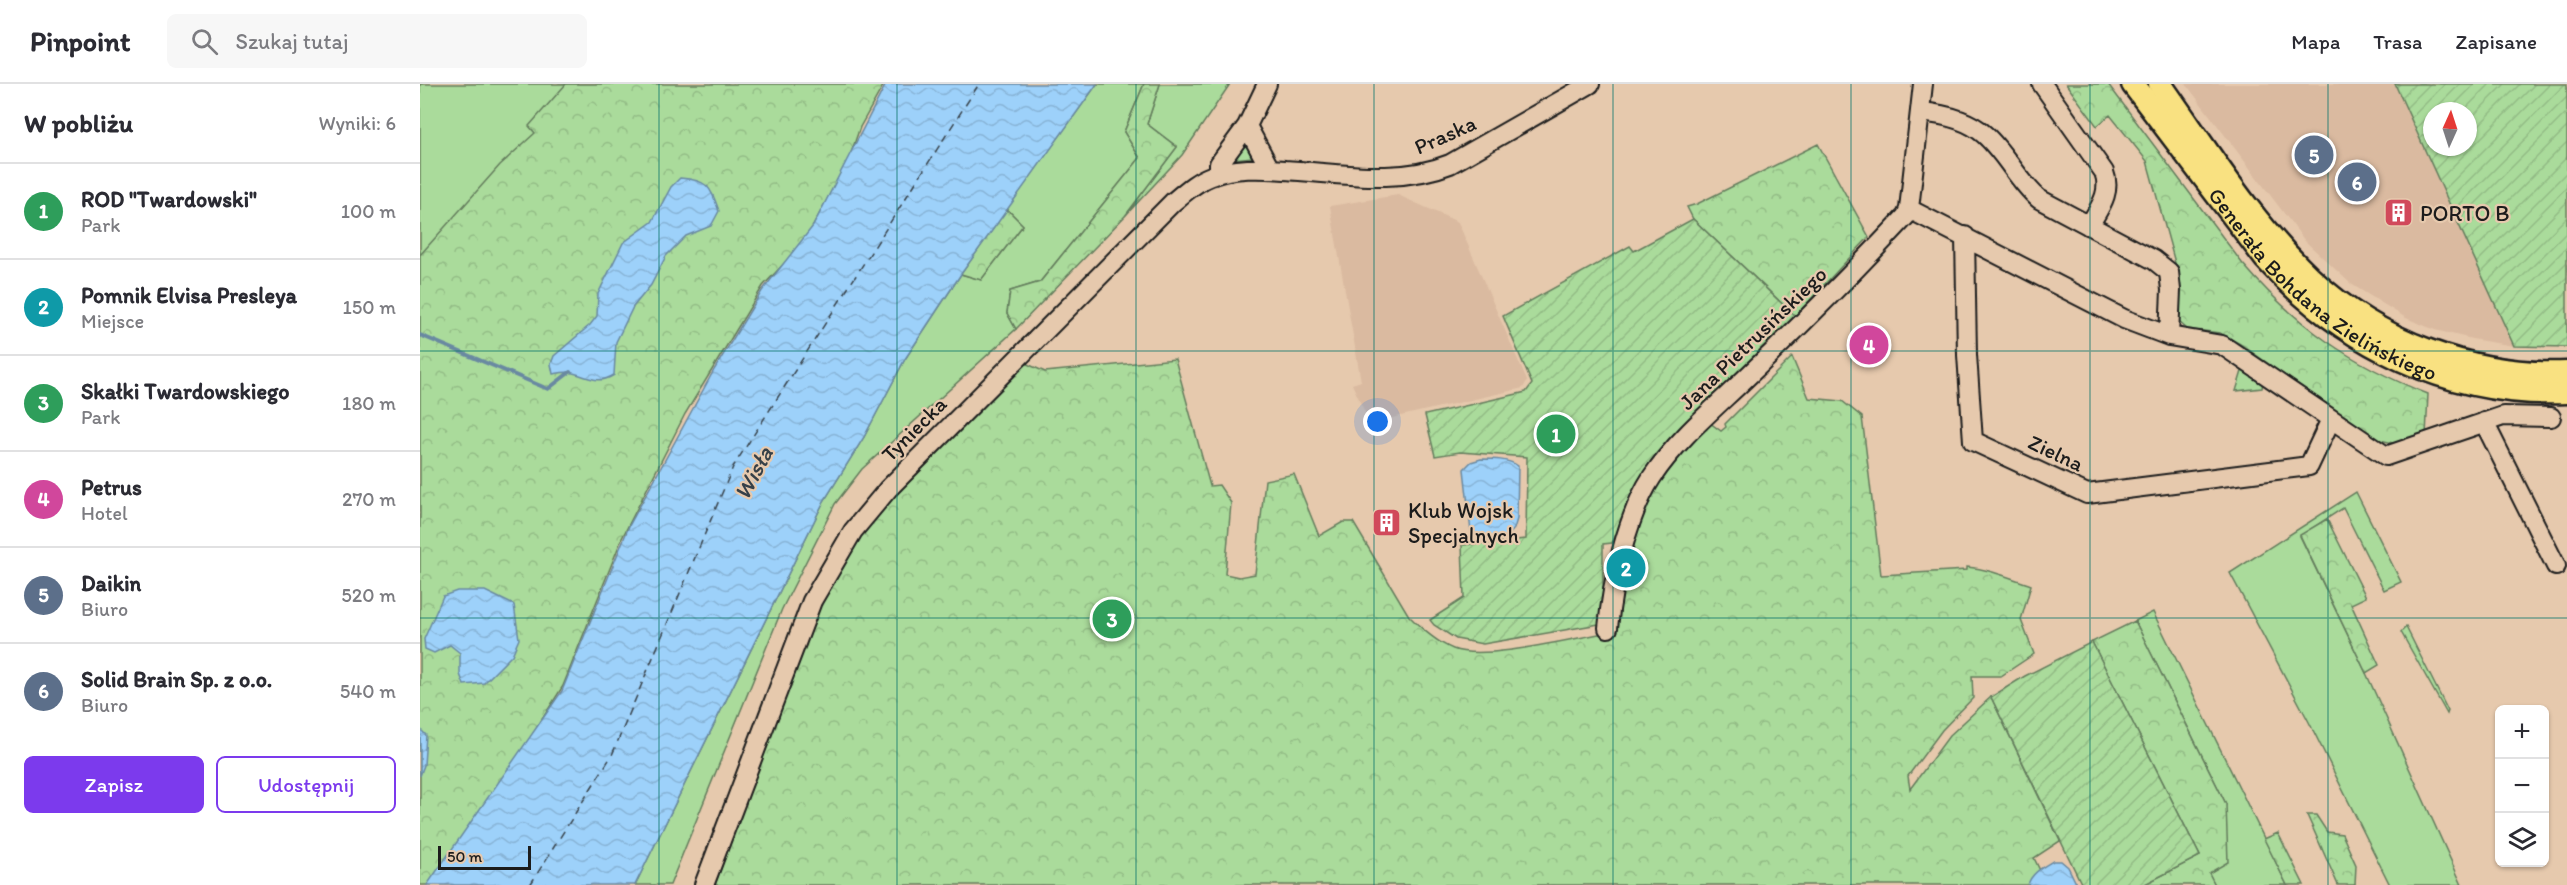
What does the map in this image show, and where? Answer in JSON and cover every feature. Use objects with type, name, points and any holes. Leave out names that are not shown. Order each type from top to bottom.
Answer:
[{"type":"main road","name":"Generała Bohdana Zielińskiego","points":[[2133,84],[2266,260],[2297,292],[2333,322],[2394,357],[2444,377],[2508,390],[2567,392]]},
{"type":"main road","name":"Generała Bohdana Zielińskiego","points":[[2160,84],[2251,212],[2280,248],[2310,278],[2340,303],[2404,342],[2457,360],[2499,369],[2567,373]]},
{"type":"street","points":[[1219,173],[1219,164],[1247,126],[1266,84]]},
{"type":"street","name":"Praska","points":[[1219,173],[1270,169],[1397,177],[1430,172],[1450,164],[1590,84]]},
{"type":"street","points":[[1923,84],[1909,208],[2124,319],[2169,336],[2222,345],[2386,456],[2503,416],[2551,417]]},
{"type":"street","points":[[2042,84],[2104,172],[2108,183],[2107,193],[2089,226]]},
{"type":"street","points":[[1920,112],[1953,118],[1985,135],[2039,199],[2154,260],[2169,272],[2171,290],[2169,336]]},
{"type":"street","points":[[1247,126],[1270,169]]},
{"type":"street","name":"Tyniecka","points":[[704,885],[812,601],[853,531],[888,489],[1158,216],[1197,183],[1219,173]]},
{"type":"street","name":"Jana Pietrusińskiego","points":[[1608,628],[1615,575],[1636,513],[1652,478],[1679,443],[1843,283],[1906,216],[1909,208]]},
{"type":"street","name":"Zielna","points":[[1965,236],[1967,355],[1973,441],[2087,494],[2309,466],[2331,419]]},
{"type":"street","points":[[2484,422],[2556,566]]},
{"type":"shaded area","points":[[2186,84],[2395,84],[2423,146],[2423,156],[2428,156],[2514,346],[2435,330],[2406,318],[2351,284],[2305,241]]},
{"type":"shaded area","points":[[1398,195],[1458,222],[1527,381],[1523,388],[1370,423],[1352,384],[1361,381],[1330,206]]},
{"type":"green space","points":[[420,84],[606,84],[420,343]]},
{"type":"green space","points":[[566,84],[884,84],[860,127],[850,156],[805,241],[763,286],[685,414],[622,538],[563,686],[471,832],[428,885],[420,885],[420,255],[500,165],[535,133],[529,126]]},
{"type":"green space","points":[[1097,84],[1144,84],[1124,132],[1140,158],[1040,282],[1010,291],[1007,313],[1016,329],[862,469],[835,504],[782,609],[670,885],[635,885],[824,501],[864,437],[905,359],[961,274],[981,280],[1023,225],[1007,209]]},
{"type":"green space","points":[[1144,84],[1160,84],[1147,124],[1177,147],[1125,216],[1016,329],[1007,313],[1010,291],[1040,282],[1140,158],[1124,132]]},
{"type":"green space","points":[[1160,84],[1230,84],[1182,155],[1125,216],[1177,147],[1147,124]]},
{"type":"green space","points":[[2066,84],[2108,84],[2242,263],[2283,306],[2305,325],[2374,370],[2428,394],[2426,436],[2397,444],[2376,439],[2240,344],[2220,333],[2187,329],[2178,321],[2177,270],[2147,161],[2110,115],[2097,126]]},
{"type":"green space","points":[[2395,84],[2567,84],[2567,347],[2514,346],[2428,156],[2477,156],[2477,102],[2423,102],[2423,146]]},
{"type":"green space","points":[[1245,143],[1252,157],[1234,159]]},
{"type":"green space","points":[[1818,144],[1869,237],[1795,316],[1693,219],[1687,207]]},
{"type":"green space","points":[[1007,209],[1023,225],[981,280],[961,274]]},
{"type":"green space","points":[[1693,219],[1795,316],[1703,409],[1641,481],[1612,543],[1603,544],[1603,620],[1599,624],[1483,644],[1456,639],[1430,620],[1464,598],[1462,545],[1526,539],[1527,457],[1460,452],[1435,456],[1425,415],[1526,392],[1532,384],[1503,316],[1630,246],[1634,251]]},
{"type":"green space","points":[[1792,357],[1809,398],[1842,401],[1862,417],[1881,575],[1967,570],[1967,567],[2031,585],[2021,620],[2034,654],[2001,676],[1972,676],[1973,698],[1942,730],[1908,776],[1910,789],[1949,736],[1991,697],[2060,841],[2034,858],[2047,885],[715,885],[807,634],[837,569],[864,529],[902,485],[1025,363],[1045,372],[1175,359],[1210,486],[1219,485],[1231,503],[1225,574],[1239,577],[1255,574],[1265,480],[1294,474],[1319,536],[1343,522],[1353,522],[1414,621],[1435,639],[1453,649],[1485,652],[1530,647],[1610,632],[1639,514],[1673,456],[1710,423],[1721,431],[1726,427],[1725,424]]},
{"type":"green space","points":[[2243,368],[2263,381],[2262,388],[2236,391]]},
{"type":"green space","points":[[2356,492],[2401,582],[2384,590],[2343,508],[2300,536],[2366,673],[2462,885],[2390,885],[2309,722],[2230,573]]},
{"type":"green space","points":[[2327,519],[2366,597],[2351,604],[2379,665],[2366,673],[2300,535]]},
{"type":"green space","points":[[2153,612],[2287,885],[2215,885],[2209,874],[2226,804],[2135,621]]},
{"type":"green space","points":[[2135,621],[2226,804],[2228,862],[2209,873],[2215,885],[2143,885],[2200,856],[2092,642]]},
{"type":"green space","points":[[2406,627],[2448,711],[2447,714],[2401,632]]},
{"type":"green space","points":[[2092,642],[2200,856],[2143,885],[2082,885],[1991,697],[2025,676]]},
{"type":"green space","points":[[2307,815],[2316,815],[2327,832],[2342,834],[2356,865],[2355,885],[2338,885]]},
{"type":"green space","points":[[2278,833],[2304,885],[2287,885],[2264,839]]},
{"type":"water","name":"Wisła","points":[[886,84],[1097,84],[961,274],[905,359],[864,437],[824,501],[635,885],[427,885],[562,691],[629,526],[714,370],[762,291],[813,226]]},
{"type":"water","points":[[680,178],[697,180],[710,190],[719,211],[711,226],[686,236],[666,256],[651,285],[633,307],[616,342],[614,375],[598,380],[571,372],[553,374],[551,364],[554,356],[590,325],[597,316],[598,294],[623,243],[652,222],[671,187]]},
{"type":"water","points":[[1496,459],[1518,466],[1517,519],[1514,529],[1507,537],[1486,538],[1471,532],[1464,469],[1471,462]]},
{"type":"water","points":[[457,591],[485,591],[514,605],[519,639],[512,655],[484,683],[464,685],[460,674],[460,653],[450,645],[434,653],[425,649],[424,639],[443,596]]},
{"type":"water","points":[[420,729],[426,735],[424,765],[420,776]]},
{"type":"water","points":[[2053,861],[2061,861],[2068,867],[2077,885],[2028,885],[2041,868]]},
{"type":"waterway","points":[[420,335],[548,389],[570,372]]},
{"type":"ferry route","points":[[530,885],[612,755],[733,467],[979,84]]},
{"type":"place","name":"Daikin","points":[[2314,155]]},
{"type":"place","name":"Solid Brain Sp. z o.o.","points":[[2357,182]]},
{"type":"place","name":"PORTO B","points":[[2399,213]]},
{"type":"place","name":"Petrus","points":[[1869,345]]},
{"type":"place","name":"ROD \"Twardowski\"","points":[[1556,434]]},
{"type":"place","name":"Klub Wojsk Specjalnych","points":[[1387,523]]},
{"type":"place","name":"Pomnik Elvisa Presleya","points":[[1626,568]]},
{"type":"place","name":"Skałki Twardowskiego","points":[[1112,619]]}]
